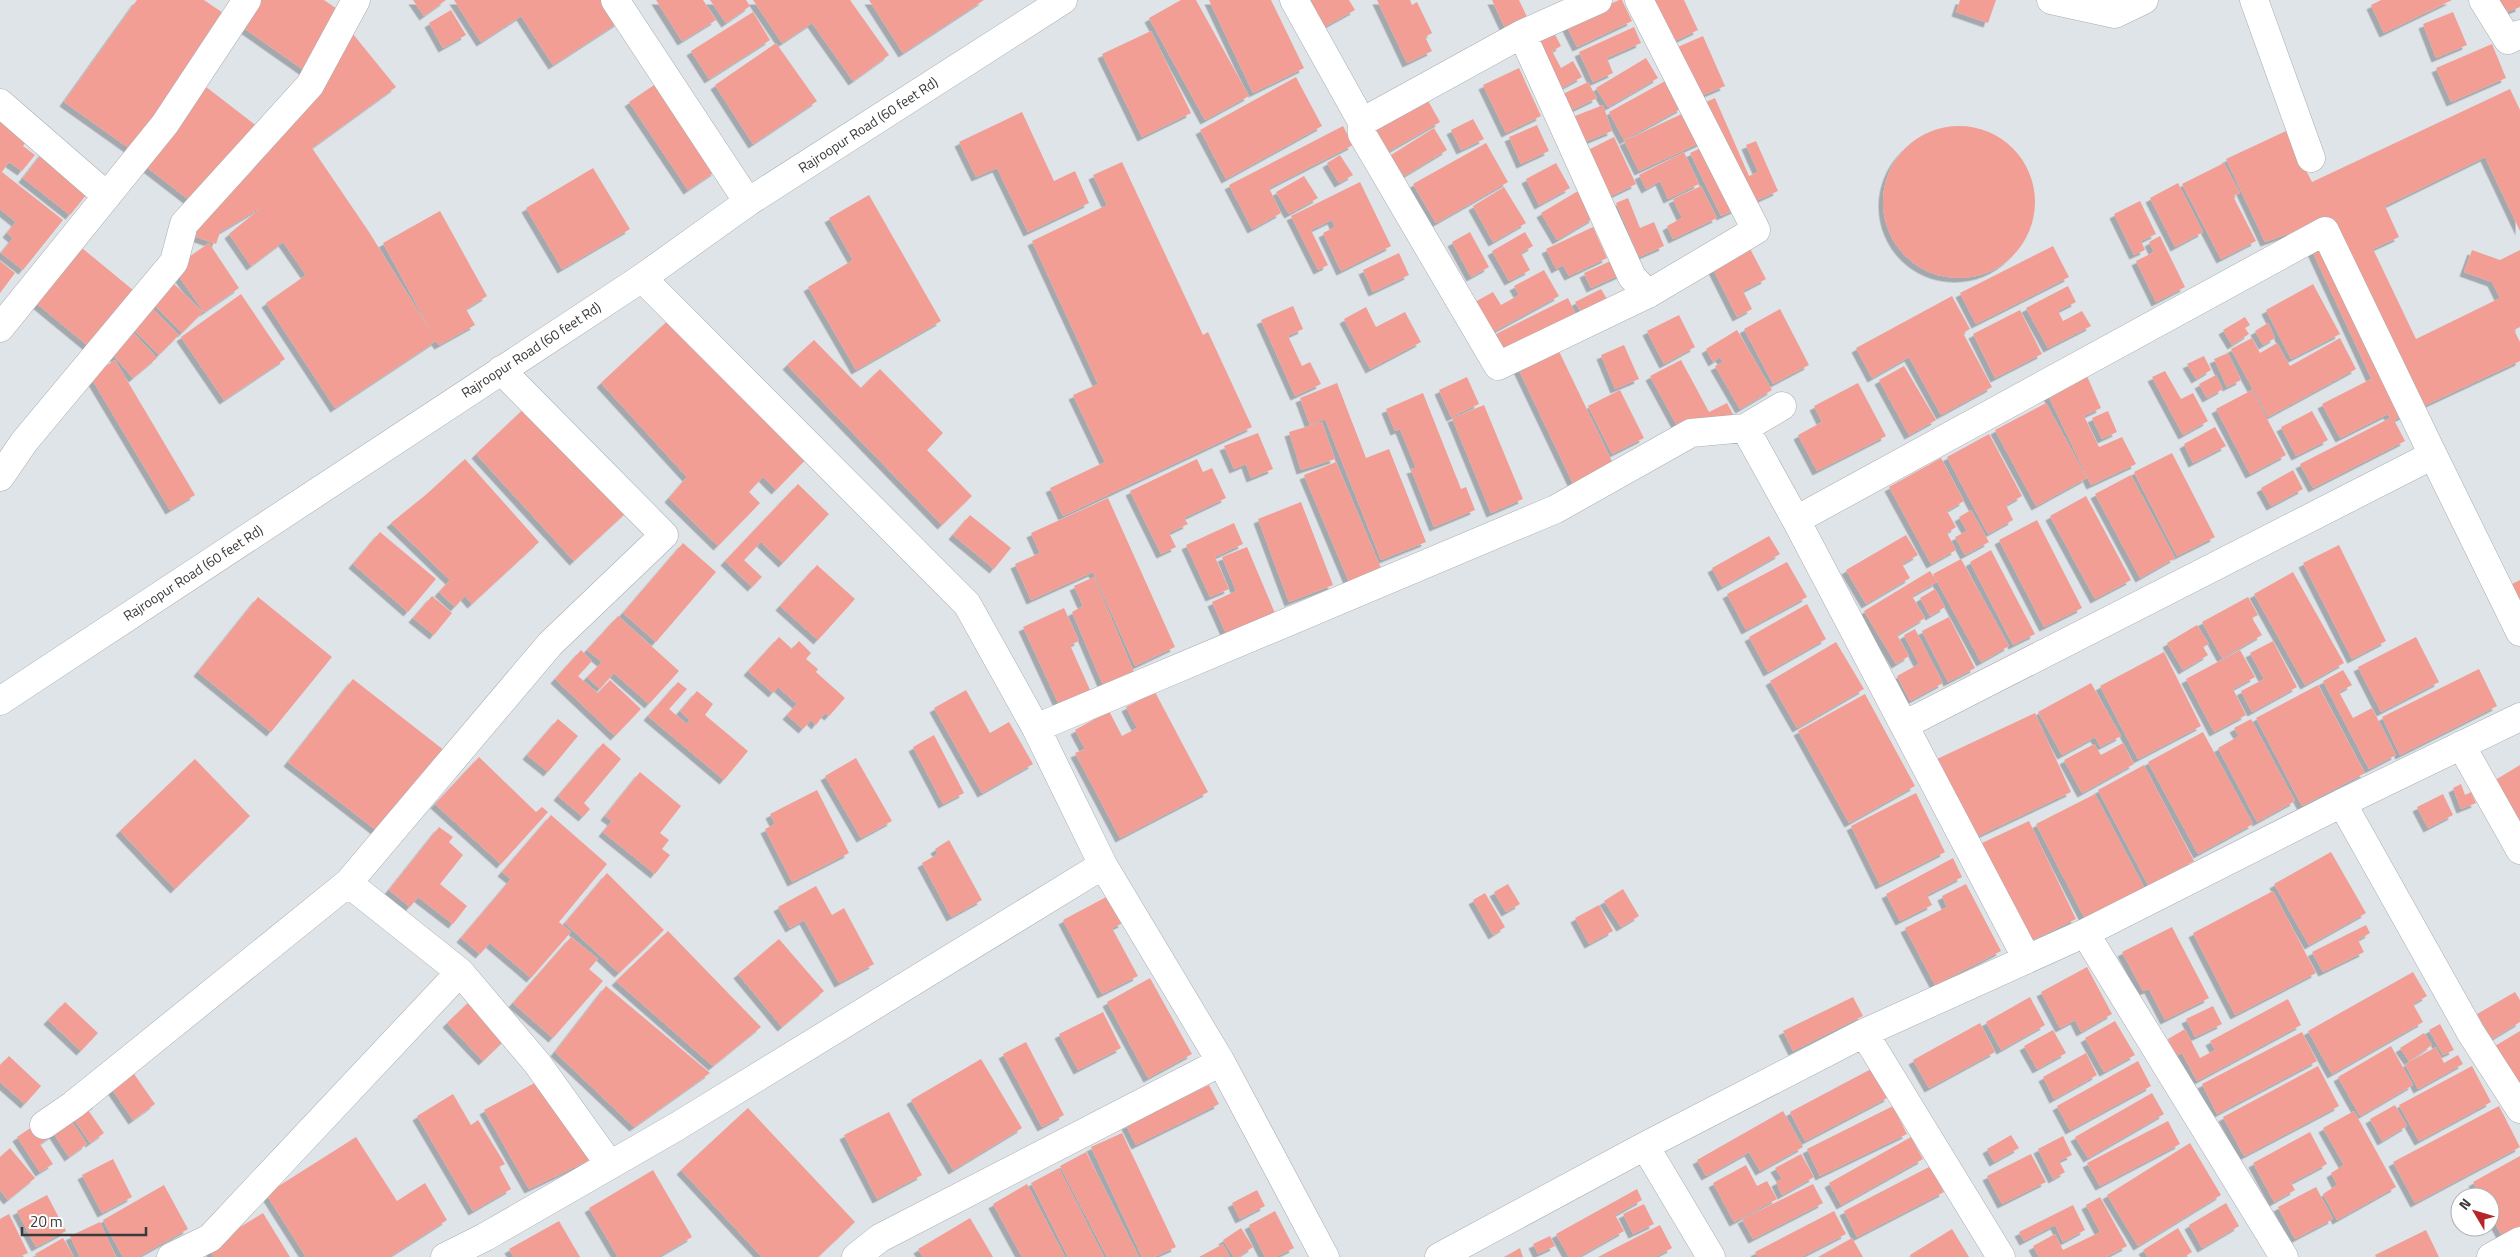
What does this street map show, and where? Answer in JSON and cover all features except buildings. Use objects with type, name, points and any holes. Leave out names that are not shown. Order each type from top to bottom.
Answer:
[{"type":"street","points":[[0,328],[165,124],[247,0]]},
{"type":"street","points":[[0,477],[24,442],[174,262],[184,224],[310,85],[356,0]]},
{"type":"street","points":[[615,0],[748,202]]},
{"type":"street","name":"Rajroopur Road (60 feet Rd)","points":[[0,701],[642,278],[748,202],[1063,0]]},
{"type":"street","points":[[1294,0],[1362,122],[1362,134],[1498,366],[1648,294],[1756,230],[1639,0]]},
{"type":"street","points":[[1362,122],[1522,34],[1598,0]]},
{"type":"street","points":[[2051,0],[2115,14],[2144,0]]},
{"type":"street","points":[[2254,0],[2311,158]]},
{"type":"street","points":[[2483,0],[2508,40],[2520,34]]},
{"type":"street","points":[[1522,34],[1632,277],[1648,294]]},
{"type":"street","points":[[1,107],[107,196]]},
{"type":"street","points":[[1796,520],[2325,231],[2520,632]]},
{"type":"street","points":[[642,278],[967,604],[1036,728],[1103,865],[1221,1062],[1325,1257]]},
{"type":"street","points":[[44,1125],[73,1105],[348,883],[550,644],[664,534],[501,370]]},
{"type":"street","points":[[1036,728],[1556,509],[1690,433],[1745,428],[1782,406]]},
{"type":"street","points":[[1745,428],[1796,520],[2027,960]]},
{"type":"street","points":[[1904,725],[2433,455]]},
{"type":"street","points":[[1439,1257],[1645,1146],[1864,1033],[2085,933],[2342,803],[2520,717]]},
{"type":"street","points":[[2461,745],[2520,850]]},
{"type":"street","points":[[2342,803],[2472,1032],[2520,1107]]},
{"type":"street","points":[[445,1257],[676,1127],[1103,865]]},
{"type":"street","points":[[348,883],[460,972],[537,1063],[610,1165]]},
{"type":"street","points":[[2085,933],[2284,1257]]},
{"type":"street","points":[[171,1257],[210,1238],[460,972]]},
{"type":"street","points":[[1864,1033],[2002,1257]]},
{"type":"street","points":[[856,1257],[880,1238],[1221,1062]]},
{"type":"street","points":[[1645,1146],[1711,1257]]},
{"type":"street","points":[[2491,1257],[2520,1242]]}]
